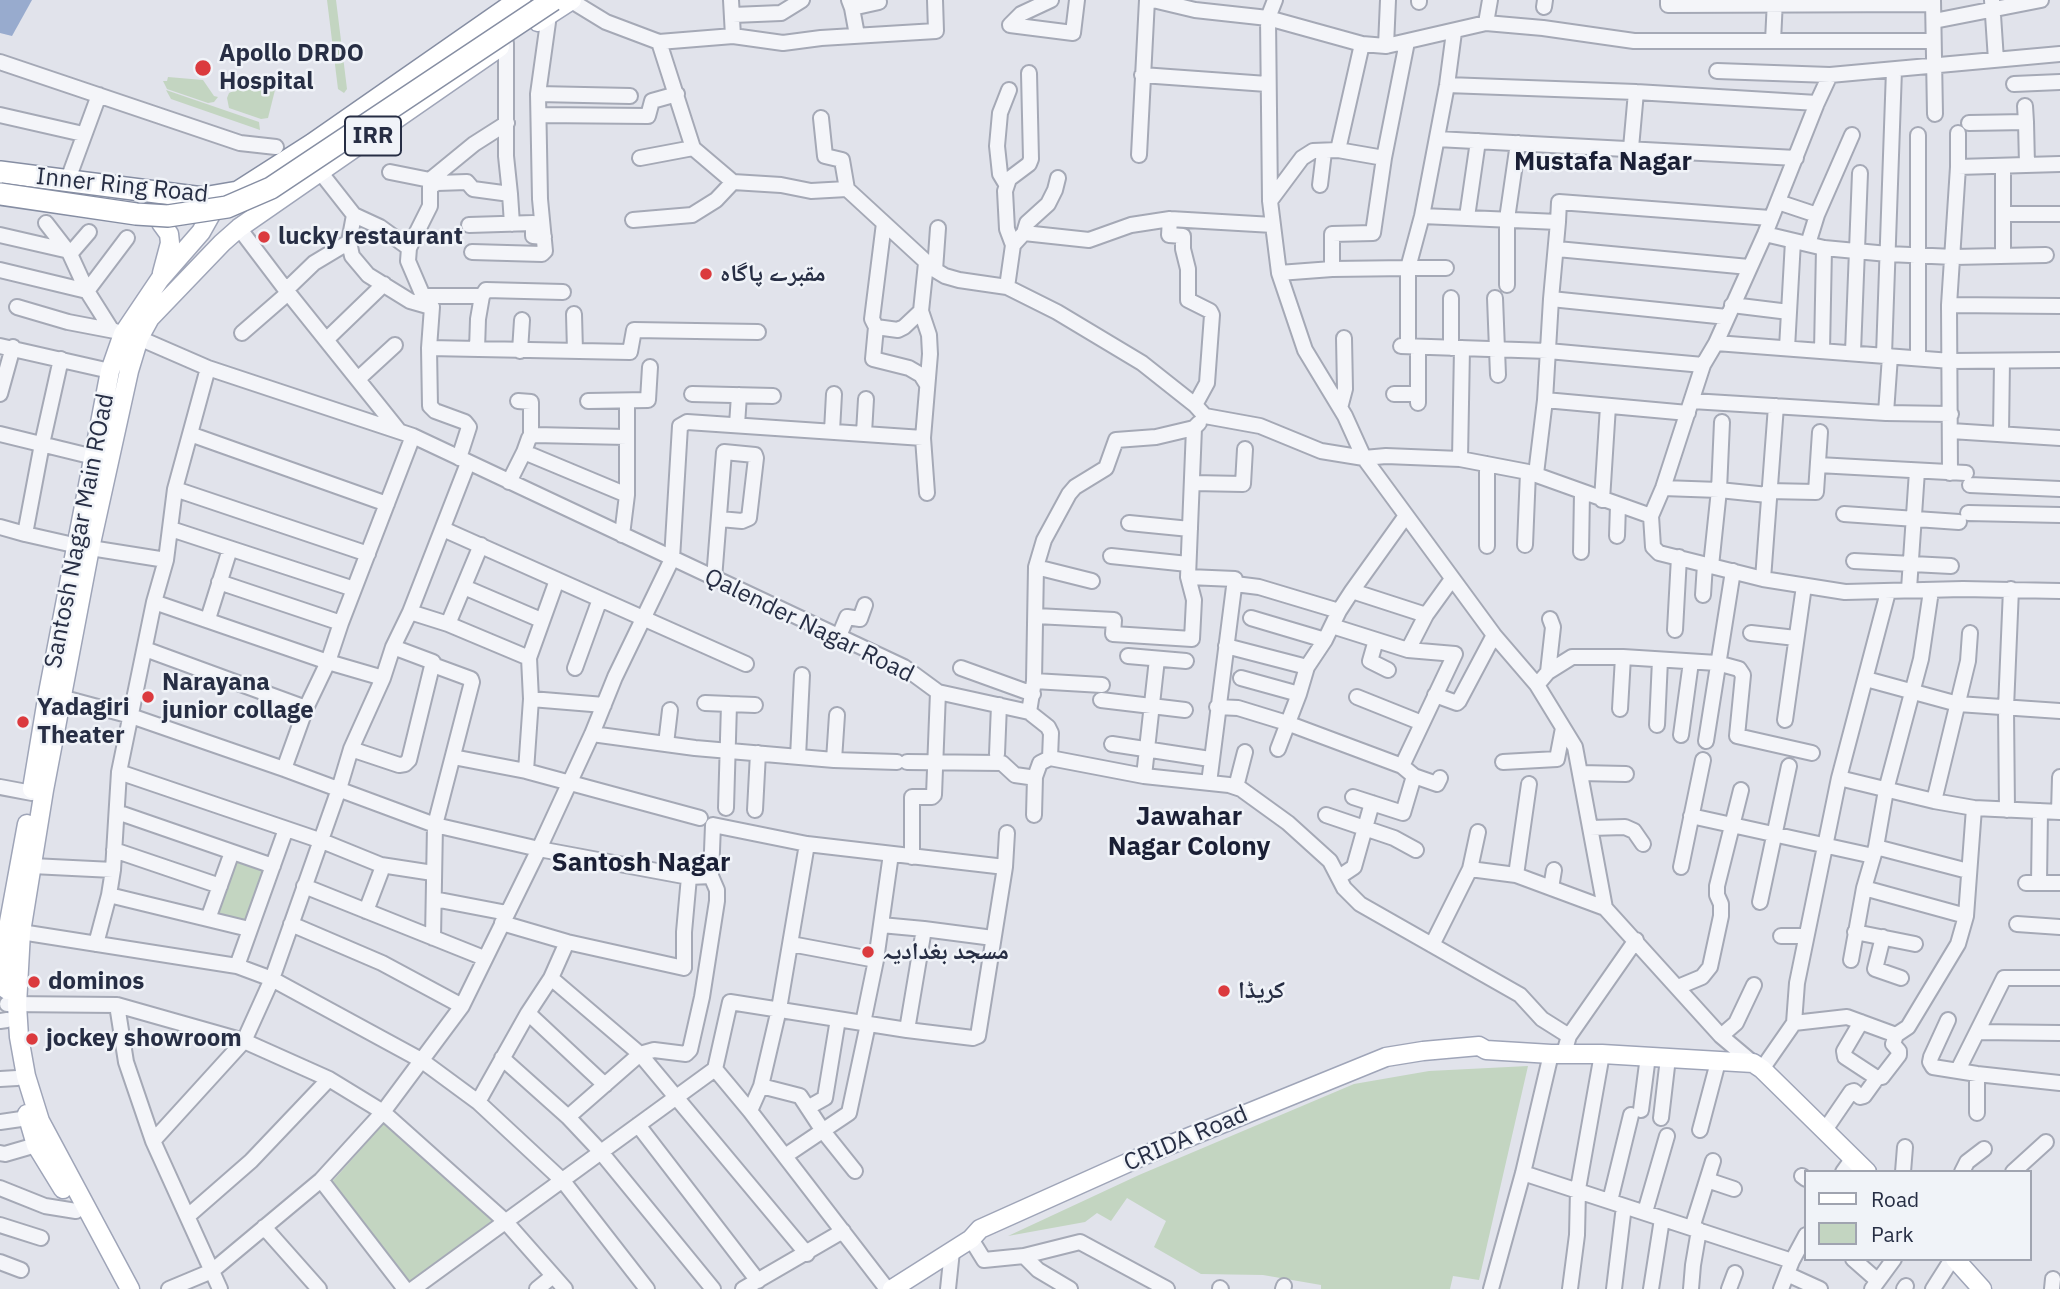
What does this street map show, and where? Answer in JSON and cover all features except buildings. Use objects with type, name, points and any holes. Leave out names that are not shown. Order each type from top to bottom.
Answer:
[{"type":"highway","name":"Inner Ring Road","points":[[0,172],[203,198],[238,192],[278,150],[520,0]]},
{"type":"highway","points":[[0,194],[136,214],[168,216],[227,207],[271,188],[563,3]]},
{"type":"main road","name":"IRR","points":[[236,231],[563,3]]},
{"type":"main road","name":"Santosh Nagar Main ROad","points":[[84,547],[94,457],[110,371],[124,334],[160,279],[210,220],[221,196]]},
{"type":"main road","name":"Inner Ring Road","points":[[0,202],[161,223],[215,220],[236,231]]},
{"type":"main road","points":[[160,279],[170,243],[169,234],[161,223]]},
{"type":"main road","name":"Santosh Nagar Main ROad","points":[[124,334],[150,318],[201,262],[236,231]]},
{"type":"main road","name":"Santosh Nagar Main ROad","points":[[121,1289],[36,1145],[29,1118],[8,1079],[8,1013],[9,933],[32,793],[55,695],[84,547],[128,371],[124,334]]},
{"type":"main road","name":"Santosh Nagar Main ROad","points":[[9,933],[32,866],[55,695]]},
{"type":"main road","name":"Santosh Nagar Main ROad","points":[[8,1013],[19,1037],[26,1076],[40,1121],[130,1289]]},
{"type":"main road","name":"CRIDA Road","points":[[890,1289],[971,1239],[985,1239],[1146,1165],[1409,1057],[1480,1055],[1486,1050],[1561,1048],[1602,1054],[1757,1066]]},
{"type":"main road","points":[[1757,1066],[1825,1130],[1848,1165]]},
{"type":"main road","points":[[1958,1261],[1982,1289]]},
{"type":"street","points":[[733,36],[732,8],[781,13],[802,0]]},
{"type":"street","points":[[472,252],[543,254],[545,251],[540,199],[538,94],[563,3],[659,42],[733,36],[783,43],[936,31],[935,0]]},
{"type":"street","points":[[1051,0],[1021,14],[1010,25],[1073,33],[1077,0]]},
{"type":"street","points":[[1139,155],[1147,0]]},
{"type":"street","points":[[1153,0],[1264,17],[1362,44],[1386,46],[1486,23],[1634,41],[1933,41]]},
{"type":"street","points":[[1259,0],[1264,17],[1270,201],[1279,273],[1305,350],[1340,408],[1364,458],[1494,635],[1537,685],[1575,747],[1605,908]]},
{"type":"street","points":[[1264,17],[1275,0]]},
{"type":"street","points":[[1386,46],[1388,0]]},
{"type":"street","points":[[1486,23],[1490,0]]},
{"type":"street","points":[[1668,0],[1668,5],[1933,2],[1936,114]]},
{"type":"street","points":[[1934,21],[1992,6],[2039,0]]},
{"type":"street","points":[[857,36],[851,4],[879,2]]},
{"type":"street","points":[[1773,41],[1775,2]]},
{"type":"street","points":[[1992,6],[1996,60]]},
{"type":"street","points":[[1394,394],[1418,398],[1409,347],[1408,268],[1422,216],[1447,85],[1454,32]]},
{"type":"street","points":[[659,42],[694,148],[733,182],[781,185],[811,191],[847,189]]},
{"type":"street","points":[[1332,269],[1332,234],[1373,233],[1384,158],[1407,42]]},
{"type":"street","points":[[506,43],[506,156],[512,224]]},
{"type":"street","points":[[1320,185],[1362,44]]},
{"type":"street","points":[[1717,71],[1830,75],[2053,55],[2054,82],[2014,84]]},
{"type":"street","points":[[0,62],[240,143],[278,150]]},
{"type":"street","points":[[1886,412],[1894,70]]},
{"type":"street","points":[[1006,184],[1014,174],[1029,164],[1031,159],[1029,73]]},
{"type":"street","points":[[1142,75],[1267,84]]},
{"type":"street","points":[[1830,75],[1765,234],[1716,344],[1703,365],[1663,488],[1651,516],[1653,547],[1660,553],[1763,579],[1844,592],[1909,589],[2060,591]]},
{"type":"street","points":[[1447,85],[1636,92],[1817,103]]},
{"type":"street","points":[[1007,287],[1013,245],[1007,229],[1006,184],[1000,174],[997,146],[1000,113],[1009,90]]},
{"type":"street","points":[[1631,148],[1636,92]]},
{"type":"street","points":[[538,94],[630,96]]},
{"type":"street","points":[[539,115],[648,117],[652,101],[677,94]]},
{"type":"street","points":[[66,182],[99,95]]},
{"type":"street","points":[[2025,106],[2027,165]]},
{"type":"street","points":[[0,116],[83,134]]},
{"type":"street","points":[[821,118],[825,156],[842,160],[847,189],[930,267],[959,280],[1007,287],[1057,312],[1142,363],[1200,411],[1260,426],[1321,452],[1364,458],[1386,456],[1460,459],[1532,473],[1651,516]]},
{"type":"street","points":[[1950,473],[1949,305],[1963,128],[2026,122]]},
{"type":"street","points":[[153,1141],[244,1041],[272,979],[340,789],[351,748],[383,678],[393,647],[411,612],[443,529],[464,460],[469,427],[465,422],[435,411],[430,406],[428,302],[408,261],[409,248],[431,183],[474,144],[507,123]]},
{"type":"street","points":[[1808,244],[1817,215],[1852,135]]},
{"type":"street","points":[[1918,135],[1918,358]]},
{"type":"street","points":[[1437,139],[1796,158]]},
{"type":"street","points":[[1467,217],[1478,141]]},
{"type":"street","points":[[1507,285],[1507,219],[1518,143]]},
{"type":"street","points":[[639,159],[694,148]]},
{"type":"street","points":[[1270,201],[1302,158],[1313,151],[1384,158]]},
{"type":"street","points":[[1958,167],[2060,164]]},
{"type":"street","points":[[2003,166],[2003,254]]},
{"type":"street","points":[[390,172],[431,183],[467,182],[474,189],[510,194]]},
{"type":"street","points":[[320,173],[354,215],[380,227],[409,248]]},
{"type":"street","points":[[1853,352],[1860,173]]},
{"type":"street","points":[[1013,245],[1024,233],[1027,223],[1048,204],[1058,178]]},
{"type":"street","points":[[633,220],[692,215],[716,200],[733,182]]},
{"type":"street","points":[[1525,545],[1532,473],[1545,400],[1550,299],[1559,202],[1770,218]]},
{"type":"street","points":[[1778,202],[1817,215]]},
{"type":"street","points":[[2004,214],[2060,214]]},
{"type":"street","points":[[354,215],[349,242],[352,256],[368,275],[410,301],[428,302],[482,296]]},
{"type":"street","points":[[1422,216],[1558,222]]},
{"type":"street","points":[[1024,233],[1089,240],[1131,225],[1170,219],[1273,225]]},
{"type":"street","points":[[1036,615],[1114,620],[1113,634],[1192,639],[1194,600],[1188,570],[1194,428],[1207,383],[1212,315],[1210,311],[1188,300],[1188,269],[1183,236],[1169,235],[1170,219]]},
{"type":"street","points":[[46,223],[68,252],[87,291],[124,334]]},
{"type":"street","points":[[469,225],[533,223],[533,236],[544,237]]},
{"type":"street","points":[[884,223],[872,319],[876,327],[873,359],[909,368],[921,375],[926,383]]},
{"type":"street","points":[[927,493],[923,438],[930,344],[921,311],[938,228]]},
{"type":"street","name":"Qalender Nagar Road","points":[[236,231],[407,434],[904,667],[937,692],[1029,712]]},
{"type":"street","points":[[68,252],[89,232]]},
{"type":"street","points":[[1765,234],[1824,248],[1888,254],[1954,257],[2046,255]]},
{"type":"street","points":[[0,235],[68,252]]},
{"type":"street","points":[[87,291],[127,238]]},
{"type":"street","points":[[242,333],[314,263],[349,242]]},
{"type":"street","points":[[1787,348],[1793,242]]},
{"type":"street","points":[[1822,351],[1824,248]]},
{"type":"street","points":[[1556,249],[1749,267]]},
{"type":"street","points":[[1279,273],[1332,269],[1447,268]]},
{"type":"street","points":[[0,270],[87,291]]},
{"type":"street","points":[[326,340],[384,284]]},
{"type":"street","points":[[477,349],[478,320],[482,296],[486,290],[563,292]]},
{"type":"street","points":[[1451,298],[1457,348],[1460,459]]},
{"type":"street","points":[[1495,298],[1498,375]]},
{"type":"street","points":[[1550,299],[1729,311],[1789,312]]},
{"type":"street","points":[[1949,305],[2060,306]]},
{"type":"street","points":[[17,307],[124,334],[208,368],[407,434],[387,504],[328,662],[306,708],[284,769]]},
{"type":"street","points":[[876,327],[898,330],[921,311]]},
{"type":"street","points":[[575,314],[575,351]]},
{"type":"street","points":[[520,351],[522,320]]},
{"type":"street","points":[[429,348],[631,351],[634,330],[758,332]]},
{"type":"street","points":[[1340,408],[1345,389],[1344,338]]},
{"type":"street","points":[[1716,344],[1951,361],[2060,360]]},
{"type":"street","points":[[358,379],[395,345]]},
{"type":"street","points":[[0,394],[6,346],[110,371]]},
{"type":"street","points":[[1409,347],[1548,351],[1703,365]]},
{"type":"street","points":[[25,534],[61,359]]},
{"type":"street","points":[[2001,434],[2002,361]]},
{"type":"street","points":[[588,401],[646,401],[649,399],[650,367]]},
{"type":"street","points":[[96,944],[113,870],[119,772],[154,602],[166,559],[175,489],[208,368]]},
{"type":"street","points":[[692,394],[773,396]]},
{"type":"street","points":[[832,431],[834,394]]},
{"type":"street","points":[[737,425],[739,396]]},
{"type":"street","points":[[864,433],[866,399]]},
{"type":"street","points":[[1545,400],[1608,406],[1776,406],[1951,414]]},
{"type":"street","points":[[509,482],[531,437],[531,402],[518,401]]},
{"type":"street","points":[[622,535],[627,495],[627,402]]},
{"type":"street","points":[[1602,500],[1608,406]]},
{"type":"street","points":[[1763,579],[1776,406]]},
{"type":"street","points":[[169,1289],[212,1271],[321,1180],[383,1112],[462,1006],[539,849],[672,559],[680,426],[688,422],[923,438]]},
{"type":"street","points":[[1703,595],[1719,490],[1722,422]]},
{"type":"street","points":[[1050,758],[1051,733],[1048,727],[1029,712],[1033,688],[1035,567],[1044,540],[1075,487],[1102,473],[1106,468],[1113,442],[1118,439],[1156,437],[1194,428]]},
{"type":"street","points":[[1951,431],[2060,438]]},
{"type":"street","points":[[1663,488],[1768,493],[1816,492],[1820,432]]},
{"type":"street","points":[[0,434],[94,457]]},
{"type":"street","points":[[190,434],[387,504]]},
{"type":"street","points":[[531,437],[626,438]]},
{"type":"street","points":[[1193,483],[1243,484],[1245,449]]},
{"type":"street","points":[[524,452],[627,495]]},
{"type":"street","points":[[715,579],[724,452],[755,456],[749,518],[742,521],[720,519]]},
{"type":"street","points":[[1487,464],[1487,546]]},
{"type":"street","points":[[1818,466],[1950,473],[1968,479],[2060,489]]},
{"type":"street","points":[[1909,589],[1917,471]]},
{"type":"street","points":[[175,489],[368,554]]},
{"type":"street","points":[[1581,552],[1582,492]]},
{"type":"street","points":[[1616,536],[1618,505]]},
{"type":"street","points":[[1844,514],[1913,520],[2060,515]]},
{"type":"street","points":[[1278,749],[1307,667],[1352,591],[1405,517]]},
{"type":"street","points":[[1129,523],[1190,529]]},
{"type":"street","points":[[0,527],[84,547],[166,559]]},
{"type":"street","points":[[171,529],[354,589]]},
{"type":"street","points":[[443,529],[746,664]]},
{"type":"street","points":[[449,624],[481,545]]},
{"type":"street","points":[[208,619],[230,549]]},
{"type":"street","points":[[1111,556],[1235,579],[1209,783]]},
{"type":"street","points":[[1675,630],[1679,557]]},
{"type":"street","points":[[1854,561],[1951,566]]},
{"type":"street","points":[[1035,567],[1092,581]]},
{"type":"street","points":[[1706,741],[1733,571]]},
{"type":"street","points":[[1408,650],[1426,615],[1452,579]]},
{"type":"street","points":[[526,771],[531,699],[529,659],[557,580]]},
{"type":"street","points":[[219,582],[341,623]]},
{"type":"street","points":[[1235,584],[1259,587],[1339,611]]},
{"type":"street","points":[[1785,720],[1804,586]]},
{"type":"street","points":[[464,587],[541,620]]},
{"type":"street","points":[[2007,810],[2006,708],[2011,589]]},
{"type":"street","points":[[1352,591],[1426,615]]},
{"type":"street","points":[[1851,960],[1886,790],[1921,659],[1931,591]]},
{"type":"street","points":[[1471,869],[1516,875],[1605,908],[1720,1036],[1757,1066],[1794,1023],[1797,982],[1839,778],[1888,592]]},
{"type":"street","points":[[575,668],[600,599]]},
{"type":"street","points":[[154,602],[328,662],[383,678]]},
{"type":"street","points":[[839,636],[847,617],[860,619],[866,605]]},
{"type":"street","points":[[411,612],[449,624],[529,659]]},
{"type":"street","points":[[1251,618],[1325,640]]},
{"type":"street","points":[[1548,672],[1553,628],[1550,618]]},
{"type":"street","points":[[1332,625],[1408,650],[1455,654],[1422,723],[1408,771],[1403,813],[1353,797]]},
{"type":"street","points":[[1751,633],[1796,638]]},
{"type":"street","points":[[1934,802],[1968,661],[1970,633]]},
{"type":"street","points":[[1435,695],[1457,703],[1459,701],[1494,635]]},
{"type":"street","points":[[1376,640],[1370,661],[1388,670]]},
{"type":"street","points":[[1226,646],[1307,667]]},
{"type":"street","points":[[393,647],[429,659],[433,664],[471,679],[472,682],[435,825],[433,938]]},
{"type":"street","points":[[145,649],[306,708]]},
{"type":"street","points":[[1128,656],[1186,661]]},
{"type":"street","points":[[1537,685],[1548,672],[1572,657],[1623,657],[1717,663],[1739,669],[1743,675],[1737,736],[1812,753]]},
{"type":"street","points":[[1620,709],[1623,657]]},
{"type":"street","points":[[1144,776],[1157,659]]},
{"type":"street","points":[[1657,725],[1660,660]]},
{"type":"street","points":[[1681,735],[1691,662]]},
{"type":"street","points":[[351,748],[399,765],[407,762],[433,664]]},
{"type":"street","points":[[961,668],[1033,688],[1102,685]]},
{"type":"street","points":[[798,757],[802,676]]},
{"type":"street","points":[[1241,678],[1299,694]]},
{"type":"street","points":[[1866,678],[1958,704],[2060,710]]},
{"type":"street","points":[[912,857],[912,797],[933,796],[937,692]]},
{"type":"street","points":[[55,695],[131,716],[435,825],[539,849],[689,877],[712,876]]},
{"type":"street","points":[[1357,697],[1422,723]]},
{"type":"street","points":[[531,699],[604,705]]},
{"type":"street","points":[[1101,700],[1185,710]]},
{"type":"street","points":[[705,703],[755,705]]},
{"type":"street","points":[[726,807],[729,704]]},
{"type":"street","points":[[997,754],[999,705]]},
{"type":"street","points":[[1217,707],[1238,708],[1287,723],[1437,784],[1440,778]]},
{"type":"street","points":[[666,744],[670,710]]},
{"type":"street","points":[[834,760],[837,715]]},
{"type":"street","points":[[1503,762],[1557,759],[1563,728]]},
{"type":"street","points":[[592,734],[727,751],[834,760],[1002,763],[1015,775],[1035,776]]},
{"type":"street","points":[[1112,744],[1210,759]]},
{"type":"street","points":[[1236,787],[1245,752]]},
{"type":"street","points":[[755,810],[758,753]]},
{"type":"street","points":[[453,757],[526,771],[700,818]]},
{"type":"street","points":[[1034,815],[1035,776],[1040,763],[1050,758],[1144,776],[1236,787],[1288,823],[1330,861],[1344,888],[1360,904],[1512,989],[1542,1019],[1561,1048]]},
{"type":"street","points":[[1681,867],[1703,760]]},
{"type":"street","points":[[1760,902],[1789,766]]},
{"type":"street","points":[[119,772],[322,841],[381,865],[433,873]]},
{"type":"street","points":[[1580,773],[1626,774]]},
{"type":"street","points":[[1839,778],[1934,802],[1974,808],[2059,812],[2060,777]]},
{"type":"street","points":[[1516,875],[1529,784]]},
{"type":"street","points":[[0,787],[32,793]]},
{"type":"street","points":[[1678,987],[1702,977],[1710,967],[1721,916],[1717,886],[1741,790]]},
{"type":"street","points":[[1339,877],[1354,867],[1372,803]]},
{"type":"street","points":[[1825,1130],[1851,1092],[1860,1097],[1864,1096],[1899,1055],[1893,1044],[1896,1035],[1908,1027],[1958,944],[1966,916],[1974,808]]},
{"type":"street","points":[[2040,811],[2032,883],[2060,883]]},
{"type":"street","points":[[117,813],[273,866]]},
{"type":"street","points":[[1326,815],[1394,838],[1416,850]]},
{"type":"street","points":[[1691,816],[1826,845],[1968,871]]},
{"type":"street","points":[[568,1117],[640,1054],[654,1050],[686,1054],[690,1050],[702,997],[717,890],[712,876],[713,825],[807,845],[1005,867]]},
{"type":"street","points":[[1590,828],[1625,827],[1634,831],[1643,844]]},
{"type":"street","points":[[237,966],[286,829]]},
{"type":"street","points":[[1432,945],[1471,869],[1478,832]]},
{"type":"street","points":[[413,1289],[715,1069],[730,1002],[907,1030],[973,1038],[978,1036],[1005,867],[1007,833]]},
{"type":"street","points":[[750,1111],[761,1086],[779,1009],[807,845]]},
{"type":"street","points":[[114,850],[220,886]]},
{"type":"street","points":[[208,919],[232,852]]},
{"type":"street","points":[[785,1156],[844,1118],[851,1107],[891,854]]},
{"type":"street","points":[[366,911],[382,869],[381,865]]},
{"type":"street","points":[[32,866],[113,870]]},
{"type":"street","points":[[1550,888],[1554,870]]},
{"type":"street","points":[[434,899],[504,918],[567,942],[684,968],[689,877]]},
{"type":"street","points":[[304,886],[484,958]]},
{"type":"street","points":[[1864,888],[1966,916]]},
{"type":"street","points":[[109,895],[249,929]]},
{"type":"street","points":[[291,924],[382,963],[462,1006]]},
{"type":"street","points":[[2017,924],[2060,926]]},
{"type":"street","points":[[881,925],[993,938]]},
{"type":"street","points":[[907,1030],[924,929]]},
{"type":"street","points":[[684,932],[710,936]]},
{"type":"street","points":[[1855,932],[1915,944]]},
{"type":"street","points":[[9,933],[237,966],[272,979],[422,1060],[478,1102],[563,1181],[647,1289]]},
{"type":"street","points":[[1781,936],[1806,936]]},
{"type":"street","points":[[1883,936],[1875,969],[1900,978]]},
{"type":"street","points":[[1491,1289],[1561,1048],[1636,940]]},
{"type":"street","points":[[478,1102],[551,978],[567,942]]},
{"type":"street","points":[[791,944],[876,960]]},
{"type":"street","points":[[551,978],[640,1054],[807,1254]]},
{"type":"street","points":[[1958,1070],[2004,978],[2060,978]]},
{"type":"street","points":[[1720,1036],[1736,1023],[1754,985]]},
{"type":"street","points":[[117,1005],[127,1062],[153,1141],[220,1289]]},
{"type":"street","points":[[8,1013],[117,1005],[244,1041],[330,1079],[383,1112],[505,1222],[565,1289]]},
{"type":"street","points":[[528,1013],[605,1085]]},
{"type":"street","points":[[1794,1023],[1842,1016],[1896,1035]]},
{"type":"street","points":[[809,1107],[825,1098],[838,1019]]},
{"type":"street","points":[[1948,1020],[1930,1062],[1937,1068],[2060,1083]]},
{"type":"street","points":[[1861,1021],[1844,1051],[1845,1057],[1877,1078]]},
{"type":"street","points":[[1978,1032],[2060,1033]]},
{"type":"street","points":[[1570,1289],[1577,1234],[1578,1189],[1602,1054]]},
{"type":"street","points":[[1614,1289],[1617,1204],[1648,1056]]},
{"type":"street","points":[[502,1058],[568,1117],[600,1151],[713,1289]]},
{"type":"street","points":[[1661,1118],[1668,1058]]},
{"type":"street","points":[[1700,1130],[1718,1062]]},
{"type":"street","points":[[715,1069],[890,1289]]},
{"type":"street","points":[[1977,1074],[1977,1113]]},
{"type":"street","points":[[188,1216],[251,1161],[330,1079]]},
{"type":"street","points":[[761,1086],[797,1094],[855,1171]]},
{"type":"street","points":[[0,1122],[29,1118]]},
{"type":"street","points":[[638,1125],[758,1280]]},
{"type":"street","points":[[1645,1212],[1667,1136]]},
{"type":"street","points":[[2015,1170],[2046,1142]]},
{"type":"street","points":[[2,1157],[36,1145]]},
{"type":"street","points":[[1903,1170],[1905,1147]]},
{"type":"street","points":[[1963,1170],[1967,1162],[1984,1149]]},
{"type":"street","points":[[1691,1289],[1696,1229],[1713,1161]]},
{"type":"street","points":[[1523,1173],[1696,1229],[1790,1268],[1820,1289]]},
{"type":"street","points":[[321,1180],[405,1289]]},
{"type":"street","points":[[1707,1180],[1734,1189]]},
{"type":"street","points":[[0,1188],[45,1206],[76,1210]]},
{"type":"street","points":[[1651,1289],[1662,1219]]},
{"type":"street","points":[[0,1225],[41,1238]]},
{"type":"street","points":[[264,1227],[319,1289]]},
{"type":"street","points":[[743,1289],[843,1231]]},
{"type":"street","points":[[971,1239],[986,1261],[1024,1256],[1080,1242],[1164,1288]]},
{"type":"street","points":[[1782,1289],[1804,1239]]},
{"type":"street","points":[[948,1289],[952,1251]]},
{"type":"street","points":[[1024,1256],[1038,1270],[1070,1289]]},
{"type":"street","points":[[1855,1261],[1875,1285],[1893,1261]]},
{"type":"street","points":[[1934,1289],[1958,1261]]},
{"type":"street","points":[[0,1262],[21,1270]]},
{"type":"street","points":[[1729,1289],[1735,1273]]},
{"type":"street","points":[[537,1289],[553,1276]]},
{"type":"green space","points":[[327,0],[336,0],[347,89],[344,93],[338,89]]},
{"type":"green space","points":[[168,77],[203,80],[214,96],[218,97],[214,102],[208,103],[167,89],[163,81],[167,81]]},
{"type":"green space","points":[[244,86],[275,90],[268,118],[261,119],[229,108],[229,93]]},
{"type":"green space","points":[[166,90],[259,122],[260,130],[171,99]]},
{"type":"green space","points":[[232,854],[272,868],[250,927],[211,917]]},
{"type":"green space","points":[[1528,1066],[1479,1280],[1453,1276],[1450,1289],[1321,1289],[1321,1285],[1263,1275],[1201,1274],[1154,1247],[1166,1221],[1127,1198],[1111,1221],[1097,1213],[1085,1222],[1008,1236],[1139,1175],[1354,1084],[1429,1071]]},
{"type":"green space","points":[[385,1122],[497,1217],[406,1286],[330,1184]]},
{"type":"water","points":[[0,0],[32,0],[12,36],[0,33]]},
{"type":"place","name":"Apollo DRDO Hospital","points":[[203,68]]},
{"type":"place","name":"lucky restaurant","points":[[264,237]]},
{"type":"place","name":"مقبرے پاگاہ","points":[[706,274]]},
{"type":"place","name":"Narayana junior collage","points":[[148,697]]},
{"type":"place","name":"Yadagiri Theater","points":[[23,722]]},
{"type":"place","name":"مسجد بغدادیہ","points":[[868,952]]},
{"type":"place","name":"dominos","points":[[34,982]]},
{"type":"place","name":"کریڈا","points":[[1224,991]]},
{"type":"place","name":"jockey showroom","points":[[32,1039]]},
{"type":"district","name":"Mustafa Nagar","points":[[1603,162]]},
{"type":"district","name":"Jawahar Nagar Colony","points":[[1189,832]]},
{"type":"district","name":"Santosh Nagar","points":[[641,863]]}]
